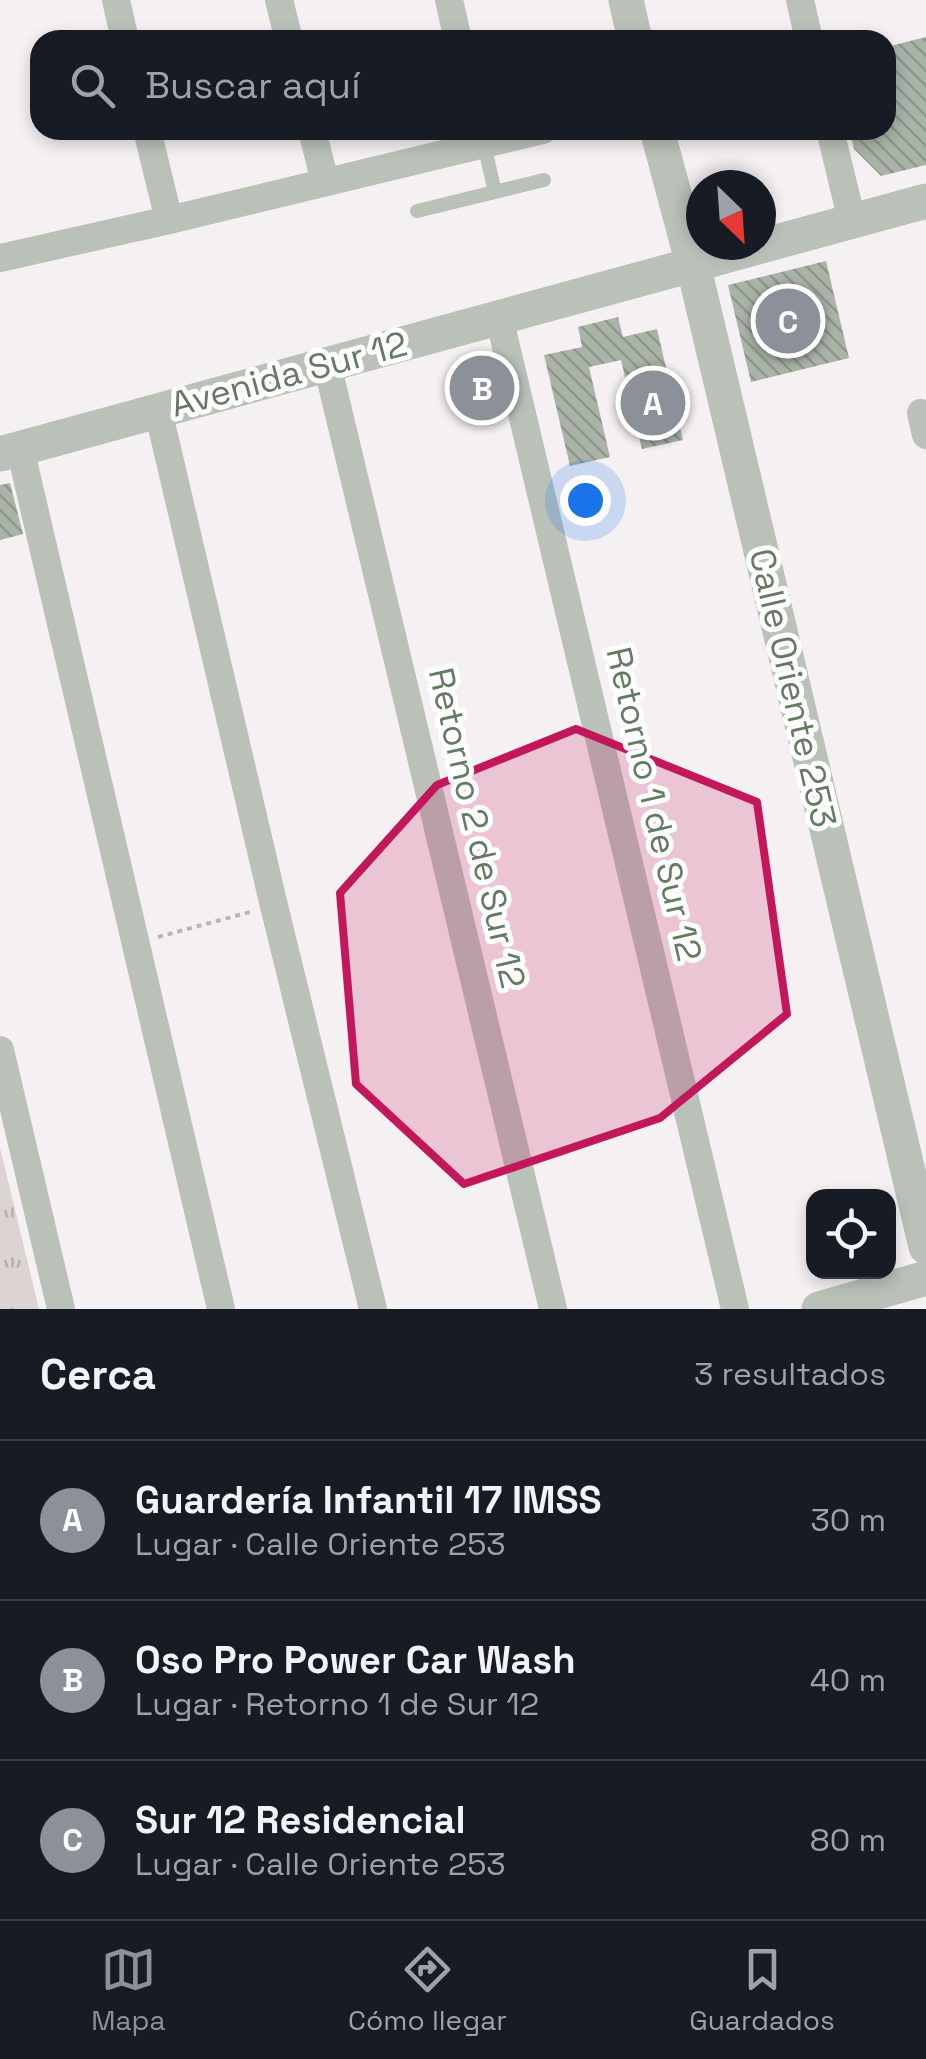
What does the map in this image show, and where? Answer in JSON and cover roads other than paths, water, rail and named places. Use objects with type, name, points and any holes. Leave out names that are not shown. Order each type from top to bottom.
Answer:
[{"type":"street","points":[[116,0],[123,30]]},
{"type":"street","points":[[279,0],[286,30]]},
{"type":"street","points":[[448,0],[456,30]]},
{"type":"street","points":[[626,0],[633,30]]},
{"type":"street","points":[[800,0],[807,30]]},
{"type":"street","points":[[149,140],[168,220]]},
{"type":"street","points":[[314,140],[325,182]]},
{"type":"street","points":[[0,257],[325,182],[472,140]]},
{"type":"street","name":"Calle Oriente 253","points":[[660,140],[926,1248]]},
{"type":"street","points":[[832,140],[852,221]]},
{"type":"street","name":"Avenida Sur 12","points":[[10,451],[926,200]]},
{"type":"street","name":"Retorno 1 de Sur 12","points":[[499,317],[735,1309]]},
{"type":"street","name":"Retorno 2 de Sur 12","points":[[327,364],[554,1309]]},
{"type":"street","points":[[158,410],[373,1309]]},
{"type":"street","points":[[10,451],[135,944],[221,1309]]},
{"type":"street","points":[[0,1050],[61,1309]]},
{"type":"street","points":[[819,1309],[926,1278]]},
{"type":"lane","points":[[483,140],[495,192]]},
{"type":"lane","points":[[417,212],[544,180]]},
{"type":"place","name":"Sur 12 Residencial","points":[[788,321]]},
{"type":"place","name":"Oso Pro Power Car Wash","points":[[482,388]]},
{"type":"place","name":"Guardería Infantil 17 IMSS","points":[[653,403]]}]
